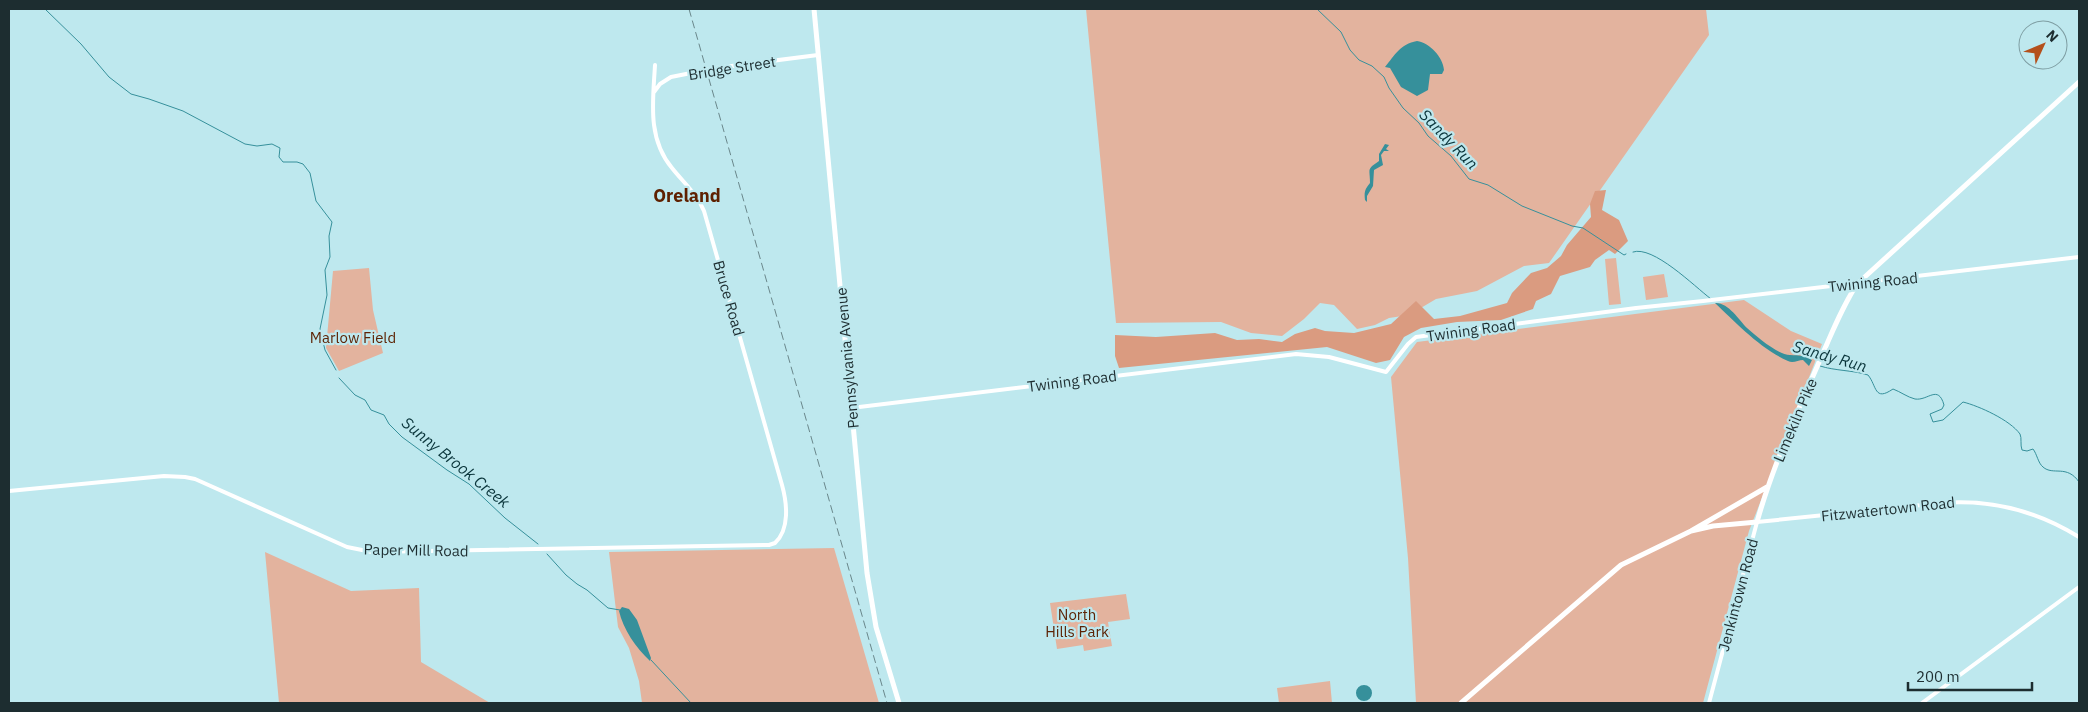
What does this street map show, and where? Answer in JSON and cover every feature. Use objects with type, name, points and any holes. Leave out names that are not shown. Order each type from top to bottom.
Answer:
[{"type":"main road","name":"Pennsylvania Avenue","points":[[814,9],[866,573],[876,627],[899,703]]},
{"type":"main road","name":"Limekiln Pike","points":[[1767,486],[1847,300],[1858,284],[2079,82]]},
{"type":"main road","name":"Jenkintown Road","points":[[1757,522],[1767,486]]},
{"type":"main road","points":[[1461,703],[1613,571],[1633,558],[1691,531],[1767,486]]},
{"type":"main road","name":"Fitzwatertown Road","points":[[1691,531],[1713,526],[1757,522]]},
{"type":"street","name":"Bridge Street","points":[[653,94],[660,84],[671,78],[716,68],[818,55]]},
{"type":"street","name":"Bruce Road","points":[[655,65],[652,120],[663,154],[693,193],[704,211],[782,485],[786,511],[783,528],[777,541]]},
{"type":"street","name":"Twining Road","points":[[851,408],[1296,354],[1329,358],[1386,372],[1408,344],[1416,337],[1636,308],[1858,284],[2079,257]]},
{"type":"street","name":"Paper Mill Road","points":[[9,491],[164,476],[185,477],[224,491],[347,547],[372,552],[769,545],[777,541]]},
{"type":"street","name":"Fitzwatertown Road","points":[[1757,522],[1942,503],[1970,502],[2004,505],[2022,510],[2051,521],[2079,537]]},
{"type":"street","name":"Jenkintown Road","points":[[1709,703],[1757,522]]},
{"type":"street","points":[[1922,703],[2079,587]]},
{"type":"green space","points":[[1086,9],[1706,9],[1709,35],[1549,263],[1524,266],[1477,291],[1436,299],[1409,315],[1389,318],[1375,325],[1357,329],[1334,305],[1320,303],[1304,319],[1282,336],[1251,333],[1221,322],[1116,323]]},
{"type":"green space","points":[[1616,258],[1621,304],[1609,305],[1605,259]]},
{"type":"green space","name":"Marlow Field","points":[[369,268],[373,310],[383,353],[339,371],[326,348],[333,271]]},
{"type":"green space","points":[[1664,274],[1668,297],[1646,300],[1643,277]]},
{"type":"green space","points":[[1744,300],[1791,331],[1822,344],[1749,531],[1703,703],[1416,703],[1408,558],[1391,377],[1417,342]]},
{"type":"green space","points":[[834,548],[879,703],[642,703],[639,681],[629,648],[618,627],[609,552]]},
{"type":"green space","points":[[265,552],[351,591],[419,588],[421,662],[490,703],[279,703]]},
{"type":"green space","name":"North Hills Park","points":[[1126,594],[1130,619],[1108,622],[1112,646],[1084,651],[1083,645],[1057,649],[1050,603]]},
{"type":"green space","points":[[1330,681],[1332,703],[1279,703],[1277,688]]},
{"type":"shaded area","points":[[1606,190],[1602,210],[1619,220],[1628,241],[1615,254],[1609,250],[1595,260],[1590,267],[1560,276],[1551,294],[1536,301],[1533,309],[1501,320],[1457,322],[1421,328],[1404,337],[1390,360],[1376,363],[1327,347],[1119,368],[1115,356],[1115,335],[1156,337],[1215,333],[1237,340],[1259,339],[1282,342],[1295,334],[1315,328],[1325,331],[1354,333],[1391,324],[1416,301],[1434,319],[1460,316],[1507,303],[1512,293],[1531,273],[1547,268],[1561,256],[1567,245],[1591,217],[1590,204],[1595,191]]},
{"type":"water","points":[[1417,41],[1422,42],[1435,51],[1441,60],[1444,70],[1442,74],[1430,74],[1428,90],[1417,96],[1401,87],[1390,68],[1385,67],[1402,47]]},
{"type":"water","points":[[1385,144],[1389,145],[1386,149],[1389,151],[1384,151],[1381,155],[1383,165],[1374,170],[1373,186],[1367,196],[1367,202],[1365,200],[1365,193],[1370,183],[1370,170],[1379,161],[1379,154]]},
{"type":"water","points":[[1715,303],[1720,303],[1729,308],[1747,328],[1773,349],[1785,354],[1803,356],[1812,360],[1809,366],[1803,360],[1790,362],[1768,350]]},
{"type":"water","points":[[622,607],[629,609],[637,620],[651,658],[650,661],[635,644],[627,631],[619,611]]},
{"type":"water","points":[[1364,685],[1372,693],[1364,701],[1356,693]]},
{"type":"waterway","name":"Sunny Brook Creek","points":[[45,9],[81,44],[109,77],[131,94],[183,111],[245,144],[257,146],[272,144],[280,148],[279,157],[283,162],[303,164],[310,173],[316,201],[332,222],[329,236],[330,257],[325,270],[327,295],[320,329],[325,350],[336,370]]},
{"type":"waterway","name":"Sandy Run","points":[[1317,9],[1341,32],[1350,50],[1359,60],[1372,66],[1384,77],[1403,108],[1419,123],[1428,136],[1451,156],[1469,179],[1488,185],[1522,206],[1572,226],[1583,228],[1624,255],[1626,254]]},
{"type":"waterway","name":"Sandy Run","points":[[1633,252],[1641,251],[1662,260],[1711,299]]},
{"type":"waterway","name":"Sandy Run","points":[[1820,366],[1868,375],[1877,391],[1882,394],[1893,389],[1915,399],[1939,395],[1944,405],[1942,409],[1930,414],[1933,422],[1943,420],[1963,402],[1985,410],[2015,429],[2021,436],[2022,450],[2033,449],[2043,467],[2051,471],[2070,473],[2079,482]]},
{"type":"waterway","name":"Sunny Brook Creek","points":[[339,378],[355,395],[365,400],[371,410],[384,415],[389,424],[402,437],[469,484],[505,518],[538,544]]},
{"type":"waterway","name":"Sunny Brook Creek","points":[[547,554],[566,575],[608,608],[620,610]]},
{"type":"waterway","name":"Sunny Brook Creek","points":[[651,660],[691,703]]},
{"type":"railway","points":[[689,9],[887,703]]},
{"type":"district","name":"Oreland","points":[[687,195]]}]
